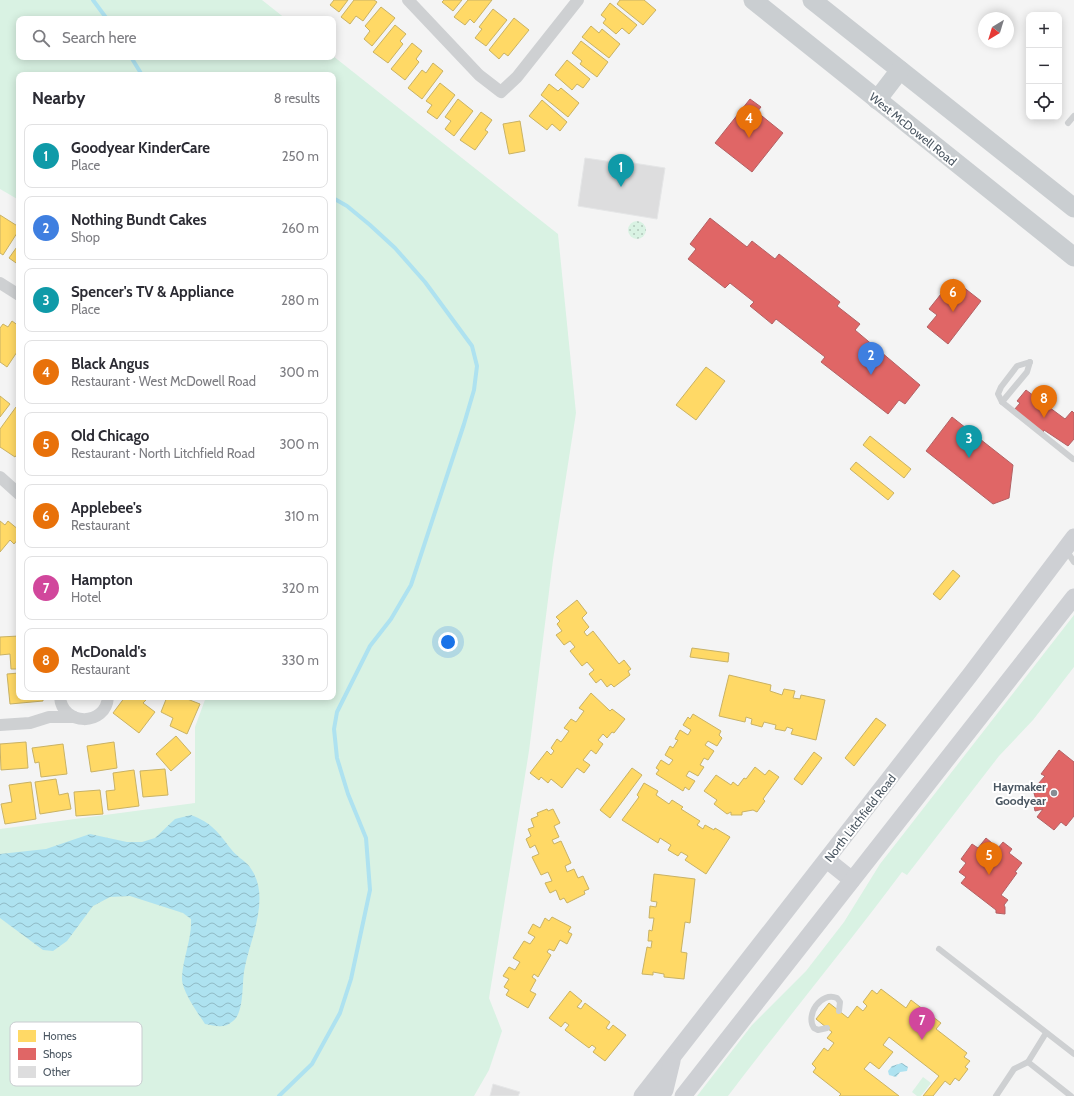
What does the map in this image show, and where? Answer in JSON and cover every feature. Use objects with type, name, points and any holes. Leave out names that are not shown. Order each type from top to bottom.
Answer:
[{"type":"main road","name":"West McDowell Road","points":[[753,0],[1074,257]]},
{"type":"main road","points":[[812,0],[1074,208]]},
{"type":"main road","points":[[877,100],[900,70]]},
{"type":"main road","name":"North Litchfield Road","points":[[642,1096],[970,675],[1071,549]]},
{"type":"main road","points":[[683,1096],[1074,596]]},
{"type":"main road","points":[[827,860],[852,880]]},
{"type":"main road","points":[[660,1096],[665,1090],[673,1055]]},
{"type":"street","points":[[408,0],[479,74],[501,92],[517,77],[578,0]]},
{"type":"street","points":[[0,283],[16,293]]},
{"type":"street","points":[[0,478],[16,491]]},
{"type":"street","points":[[49,717],[58,700]]},
{"type":"street","points":[[61,700],[64,709],[74,718]]},
{"type":"street","points":[[0,725],[30,723],[49,717],[74,718],[82,720],[96,717],[106,706],[107,700]]},
{"type":"lane","points":[[1068,123],[1074,116]]},
{"type":"lane","points":[[1002,402],[1027,372],[1030,362],[1018,366],[1001,387],[998,394],[1002,402],[1073,459]]},
{"type":"lane","points":[[939,949],[1074,1054]]},
{"type":"lane","points":[[827,1028],[818,1030],[811,1024],[811,1014],[823,998],[827,996],[837,998],[840,1002],[840,1011]]},
{"type":"lane","points":[[996,1096],[1014,1069],[1028,1062],[1046,1032]]},
{"type":"lane","points":[[1028,1062],[1071,1096]]},
{"type":"green space","points":[[0,0],[262,0],[282,16],[16,16],[16,60],[336,60],[336,58],[558,234],[576,413],[553,560],[529,751],[489,998],[502,1031],[489,1070],[474,1096],[0,1096],[0,829],[195,803],[195,727],[205,700],[336,700],[336,72],[16,72],[16,198],[0,189]]},
{"type":"green space","points":[[633,221],[641,221],[646,226],[644,237],[641,239],[633,239],[628,234],[628,226]]},
{"type":"green space","points":[[1074,615],[1074,667],[1033,720],[999,756],[907,875],[902,872],[728,1096],[697,1096],[752,1025],[806,971],[844,922],[880,864]]},
{"type":"green space","points":[[923,1077],[931,1083],[921,1096],[917,1096],[912,1092]]},
{"type":"water","points":[[191,815],[204,821],[214,829],[233,851],[249,866],[256,878],[259,891],[257,918],[244,972],[241,1005],[237,1017],[230,1024],[213,1026],[205,1024],[190,1001],[184,988],[182,977],[190,934],[191,919],[183,913],[130,896],[110,897],[93,906],[67,941],[53,951],[43,950],[0,918],[0,854],[46,849],[90,834],[127,842],[142,842],[155,838],[175,819]]},
{"type":"water","points":[[902,1063],[908,1067],[907,1071],[900,1072],[896,1077],[889,1075],[888,1071],[892,1066]]},
{"type":"building: Homes","points":[[334,0],[348,0],[339,12],[330,5]]},
{"type":"building: Homes","points":[[354,0],[374,0],[377,2],[363,21],[356,16],[350,24],[341,17]]},
{"type":"building: Homes","points":[[444,0],[462,0],[453,11],[442,2]]},
{"type":"building: Homes","points":[[468,0],[492,0],[474,23],[470,19],[465,25],[454,17]]},
{"type":"building: Homes","points":[[620,0],[644,0],[656,10],[643,25],[617,4]]},
{"type":"building: Homes","points":[[610,3],[637,25],[629,34],[622,28],[616,34],[603,23],[606,19],[601,15]]},
{"type":"building: Homes","points":[[381,7],[395,18],[372,46],[364,39],[370,31],[365,26]]},
{"type":"building: Homes","points":[[493,9],[507,20],[486,46],[475,38],[482,29],[479,27]]},
{"type":"building: Homes","points":[[514,18],[529,30],[508,56],[504,53],[499,59],[489,50]]},
{"type":"building: Homes","points":[[395,25],[406,34],[400,41],[403,44],[388,63],[373,52]]},
{"type":"building: Homes","points":[[591,26],[599,33],[602,29],[620,44],[609,58],[582,37]]},
{"type":"building: Homes","points":[[581,41],[608,62],[597,77],[580,64],[582,61],[572,53]]},
{"type":"building: Homes","points":[[412,43],[422,51],[416,59],[419,62],[405,80],[391,69]]},
{"type":"building: Homes","points":[[567,60],[590,79],[583,88],[577,84],[572,90],[555,75]]},
{"type":"building: Homes","points":[[433,63],[443,71],[422,99],[408,88],[422,70],[426,73]]},
{"type":"building: Homes","points":[[440,83],[455,95],[437,119],[427,112],[432,105],[426,101]]},
{"type":"building: Homes","points":[[549,84],[558,91],[561,88],[579,103],[568,117],[541,95]]},
{"type":"building: Homes","points":[[458,99],[473,111],[454,136],[445,129],[451,121],[445,117]]},
{"type":"building: Homes","points":[[542,100],[567,122],[560,131],[552,124],[547,130],[529,116]]},
{"type":"building: Homes","points":[[481,112],[492,120],[485,130],[488,132],[475,150],[460,140]]},
{"type":"building: Homes","points":[[520,121],[525,151],[509,154],[503,124]]},
{"type":"building: Homes","points":[[0,215],[16,225],[16,235],[3,255],[0,253]]},
{"type":"building: Homes","points":[[16,248],[16,263],[9,258]]},
{"type":"building: Homes","points":[[12,321],[16,324],[16,354],[7,367],[0,362],[0,328],[3,324],[8,327]]},
{"type":"building: Homes","points":[[706,367],[725,381],[696,420],[676,405]]},
{"type":"building: Homes","points":[[0,396],[10,404],[0,417]]},
{"type":"building: Homes","points":[[16,407],[15,457],[0,447],[0,429]]},
{"type":"building: Homes","points":[[870,436],[911,469],[904,478],[863,445]]},
{"type":"building: Homes","points":[[856,462],[894,493],[888,500],[850,469]]},
{"type":"building: Homes","points":[[0,521],[5,525],[8,521],[16,528],[16,542],[14,544],[10,540],[0,552]]},
{"type":"building: Homes","points":[[953,570],[960,576],[940,600],[933,594]]},
{"type":"building: Homes","points":[[577,600],[587,613],[582,618],[589,627],[584,632],[587,636],[593,631],[619,664],[624,660],[631,669],[628,671],[630,675],[614,687],[611,684],[607,687],[601,679],[596,683],[589,674],[594,670],[587,662],[582,666],[570,651],[575,647],[570,641],[564,645],[556,635],[562,631],[557,624],[560,621],[556,617]]},
{"type":"building: Homes","points":[[16,636],[16,669],[11,669],[10,654],[0,655],[0,637]]},
{"type":"building: Homes","points":[[692,648],[729,653],[728,662],[690,657]]},
{"type":"building: Homes","points":[[16,673],[16,700],[43,701],[10,704],[7,674]]},
{"type":"building: Homes","points":[[729,675],[771,685],[770,691],[782,695],[784,689],[795,691],[793,698],[800,699],[801,695],[825,700],[816,740],[791,734],[793,729],[787,727],[785,731],[775,729],[776,725],[764,722],[762,727],[751,724],[752,719],[746,717],[745,722],[719,716]]},
{"type":"building: Homes","points":[[591,693],[610,711],[612,709],[625,719],[614,733],[612,732],[607,738],[603,734],[598,740],[603,744],[596,754],[591,750],[583,760],[590,765],[584,773],[577,768],[562,788],[551,779],[548,783],[541,777],[539,780],[530,773],[547,751],[551,755],[554,751],[551,748],[557,739],[561,742],[569,731],[564,728],[571,719],[576,722],[584,711],[579,708]]},
{"type":"building: Homes","points":[[123,700],[146,700],[143,703],[155,712],[139,733],[113,713]]},
{"type":"building: Homes","points":[[166,700],[190,700],[200,704],[187,734],[170,726],[173,718],[161,712]]},
{"type":"building: Homes","points":[[693,714],[721,731],[719,735],[722,738],[717,746],[708,741],[705,745],[714,751],[708,760],[704,758],[700,765],[704,767],[698,776],[689,771],[686,776],[695,781],[689,790],[685,787],[683,791],[656,774],[659,770],[656,768],[661,760],[669,765],[673,760],[665,755],[670,746],[673,748],[678,740],[675,739],[680,730],[688,735],[691,730],[683,725],[688,717],[690,719]]},
{"type":"building: Homes","points":[[876,718],[886,725],[854,766],[845,758]]},
{"type":"building: Homes","points":[[176,736],[191,753],[171,771],[156,754]]},
{"type":"building: Homes","points":[[26,742],[28,768],[1,770],[0,744]]},
{"type":"building: Homes","points":[[114,742],[117,768],[91,772],[87,746]]},
{"type":"building: Homes","points":[[63,744],[67,774],[41,777],[39,762],[35,763],[32,748]]},
{"type":"building: Homes","points":[[814,752],[822,758],[802,785],[794,779]]},
{"type":"building: Homes","points":[[755,767],[765,775],[769,770],[779,777],[763,799],[765,801],[757,812],[753,810],[742,812],[742,815],[731,815],[731,812],[727,814],[714,804],[717,800],[704,791],[716,775],[731,785],[733,782],[738,786],[744,778],[746,779]]},
{"type":"building: Homes","points":[[632,768],[642,775],[610,818],[600,810]]},
{"type":"building: Homes","points":[[165,769],[168,795],[143,797],[140,771]]},
{"type":"building: Homes","points":[[134,770],[139,806],[108,810],[106,791],[115,790],[113,773]]},
{"type":"building: Homes","points":[[56,779],[59,795],[68,793],[71,809],[40,814],[35,782]]},
{"type":"building: Homes","points":[[31,782],[36,819],[5,824],[1,804],[12,802],[9,785]]},
{"type":"building: Homes","points":[[644,783],[658,791],[656,795],[669,804],[672,800],[683,807],[681,809],[700,821],[697,825],[703,829],[705,825],[714,830],[715,828],[730,837],[706,874],[685,860],[688,856],[681,852],[678,856],[668,850],[671,845],[660,838],[658,843],[622,820],[639,797],[637,795]]},
{"type":"building: Homes","points":[[100,790],[103,814],[76,816],[74,792]]},
{"type":"building: Homes","points":[[547,809],[548,811],[553,809],[560,823],[554,826],[559,837],[552,840],[554,844],[561,841],[571,863],[565,866],[567,872],[574,869],[578,878],[583,876],[589,889],[584,891],[585,894],[567,903],[564,898],[560,900],[556,890],[550,893],[545,883],[552,881],[548,872],[541,875],[532,857],[539,854],[535,845],[530,848],[526,839],[531,836],[528,829],[534,827],[531,819],[538,816],[537,813]]},
{"type":"building: Homes","points":[[654,874],[695,879],[690,923],[685,922],[681,952],[687,953],[684,979],[664,977],[664,974],[653,972],[653,975],[642,974],[647,947],[651,948],[652,941],[648,941],[649,930],[652,931],[654,918],[649,918],[650,906],[656,907],[657,902],[651,901]]},
{"type":"building: Homes","points":[[552,917],[571,927],[568,932],[572,934],[567,944],[560,940],[554,951],[549,949],[547,952],[551,955],[538,977],[534,974],[532,977],[536,980],[530,991],[536,994],[528,1008],[506,995],[509,990],[504,987],[509,979],[503,976],[509,967],[515,970],[520,962],[513,958],[524,941],[530,944],[535,937],[528,933],[533,924],[540,928],[545,918],[549,921]]},
{"type":"building: Homes","points":[[881,989],[906,1008],[911,1000],[941,1023],[936,1029],[967,1053],[964,1057],[970,1061],[965,1067],[968,1069],[959,1081],[955,1078],[950,1085],[945,1081],[933,1096],[923,1096],[939,1076],[889,1037],[883,1045],[893,1052],[879,1069],[870,1062],[864,1069],[899,1096],[839,1096],[841,1094],[813,1072],[816,1068],[812,1064],[824,1048],[828,1051],[834,1043],[827,1038],[832,1032],[816,1019],[829,1003],[848,1018],[857,1006],[863,1011],[867,1006],[863,1002],[872,990],[877,994]]},
{"type":"building: Homes","points":[[570,991],[582,1001],[577,1007],[581,1009],[585,1003],[610,1022],[606,1028],[609,1030],[613,1025],[626,1035],[605,1061],[593,1052],[596,1048],[592,1045],[589,1048],[565,1030],[569,1025],[565,1022],[561,1027],[549,1018]]},
{"type":"building: Shops","points":[[750,99],[761,107],[757,112],[783,133],[752,172],[715,143]]},
{"type":"building: Shops","points":[[710,218],[747,247],[752,241],[775,259],[779,254],[840,302],[837,306],[860,324],[855,330],[920,385],[905,404],[899,400],[888,414],[821,362],[825,357],[776,319],[772,324],[750,306],[754,302],[730,283],[725,288],[688,259],[696,249],[690,244]]},
{"type":"building: Shops","points":[[953,279],[981,301],[948,344],[927,327],[937,315],[929,309]]},
{"type":"building: Shops","points":[[1026,390],[1065,419],[1072,411],[1074,413],[1074,439],[1068,446],[1044,430],[1043,433],[1014,410],[1020,403],[1017,401]]},
{"type":"building: Shops","points":[[952,417],[1013,465],[1009,498],[993,504],[926,451]]},
{"type":"building: Shops","name":"Haymaker Goodyear","points":[[1059,750],[1074,762],[1074,816],[1066,826],[1061,822],[1054,830],[1037,817],[1043,809],[1035,811],[1033,801],[1036,800],[1032,786],[1038,784],[1045,776],[1041,774]]},
{"type":"building: Shops","points":[[986,838],[998,848],[1003,842],[1012,849],[1009,853],[1022,863],[1015,872],[1017,873],[1001,895],[1008,900],[1004,905],[1005,914],[996,913],[996,910],[961,883],[966,877],[959,872],[966,863],[961,859],[972,844],[978,848]]},
{"type":"building: Other","points":[[585,158],[613,162],[614,160],[665,168],[657,219],[578,206]]},
{"type":"building: Other","points":[[493,1084],[520,1092],[518,1096],[490,1096]]},
{"type":"waterway","points":[[93,0],[105,16]]},
{"type":"waterway","points":[[133,60],[140,72]]},
{"type":"waterway","points":[[279,1096],[312,1064],[340,1013],[351,979],[370,890],[366,838],[348,794],[337,758],[334,729],[337,712],[370,646],[391,619],[411,585],[464,424],[474,390],[477,366],[472,346],[425,282],[395,248],[347,206],[336,200]]},
{"type":"place","name":"Black Angus","points":[[749,138]]},
{"type":"place","name":"Goodyear KinderCare","points":[[621,187]]},
{"type":"place","name":"Applebee's","points":[[953,312]]},
{"type":"place","name":"Nothing Bundt Cakes","points":[[871,375]]},
{"type":"place","name":"McDonald's","points":[[1044,418]]},
{"type":"place","name":"Spencer's TV & Appliance","points":[[969,458]]},
{"type":"place","name":"Haymaker Goodyear","points":[[1054,793]]},
{"type":"place","name":"Old Chicago","points":[[989,875]]},
{"type":"place","name":"Hampton","points":[[922,1040]]}]
